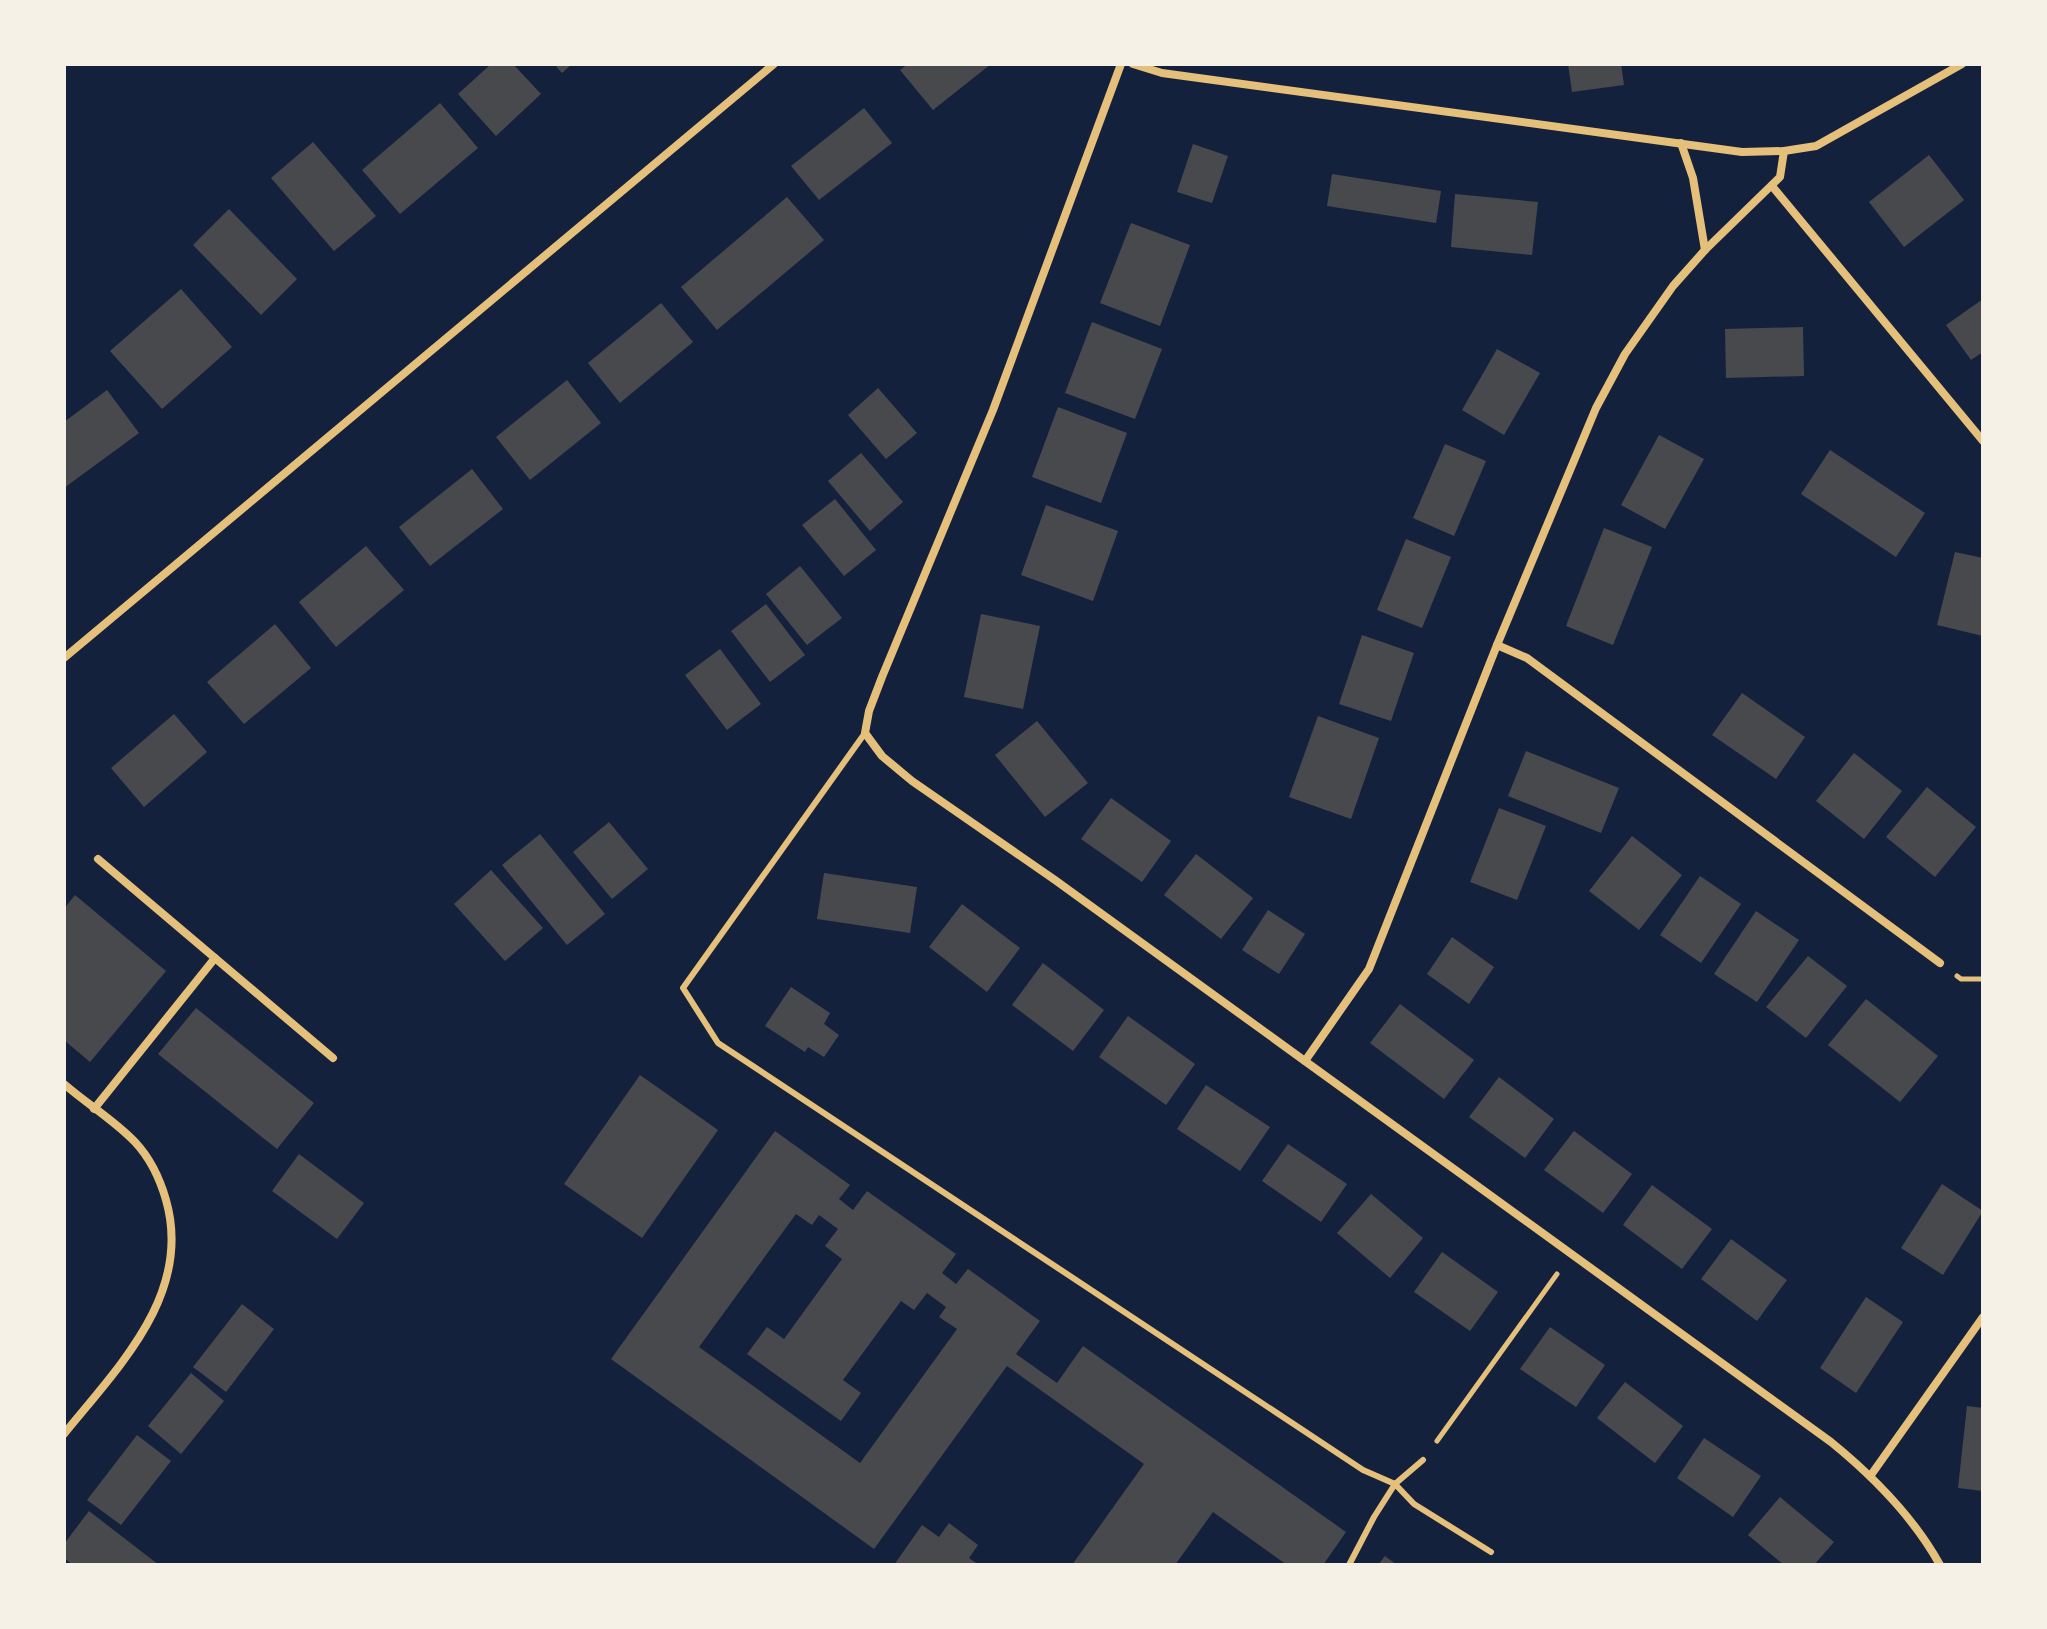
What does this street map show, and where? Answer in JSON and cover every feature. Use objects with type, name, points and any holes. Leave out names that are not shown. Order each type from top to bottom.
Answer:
[{"type":"street","points":[[64,658],[774,64]]},
{"type":"street","points":[[1121,64],[993,410],[882,677],[869,711],[865,733],[882,756],[912,781],[1055,880],[1831,1442],[1871,1475],[1915,1525],[1940,1565]]},
{"type":"street","points":[[1133,64],[1162,73],[1742,152],[1816,146],[1962,64]]},
{"type":"street","points":[[1681,143],[1693,178],[1705,250]]},
{"type":"street","points":[[1305,1061],[1369,969],[1497,645],[1596,408],[1625,354],[1673,286],[1780,177],[1784,151]]},
{"type":"street","points":[[1772,186],[1983,441]]},
{"type":"street","points":[[1497,645],[1527,658],[1940,963]]},
{"type":"street","points":[[98,859],[333,1058]]},
{"type":"street","points":[[94,1109],[215,958]]},
{"type":"street","points":[[64,1084],[117,1124],[136,1143],[152,1165],[171,1215],[171,1264],[166,1288],[150,1322],[64,1434]]},
{"type":"street","points":[[1871,1475],[1983,1317]]},
{"type":"lane","points":[[865,733],[683,988],[718,1043],[1363,1470],[1395,1484],[1414,1504],[1491,1552]]},
{"type":"lane","points":[[1349,1565],[1395,1484],[1423,1460]]},
{"type":"path","points":[[1423,1460],[1571,1253]]},
{"type":"building","points":[[491,64],[513,64],[541,94],[496,136],[458,94]]},
{"type":"building","points":[[554,64],[572,64],[562,73]]},
{"type":"building","points":[[908,64],[991,64],[933,110],[900,70]]},
{"type":"building","points":[[1568,64],[1621,64],[1624,85],[1572,92]]},
{"type":"building","points":[[440,103],[478,148],[400,214],[362,170]]},
{"type":"building","points":[[864,108],[892,143],[819,200],[791,166]]},
{"type":"building","points":[[313,142],[376,216],[334,251],[271,178]]},
{"type":"building","points":[[1193,144],[1228,156],[1212,203],[1177,192]]},
{"type":"building","points":[[1929,155],[1964,200],[1904,247],[1869,202]]},
{"type":"building","points":[[1332,174],[1441,191],[1436,223],[1327,206]]},
{"type":"building","points":[[1455,194],[1538,202],[1532,255],[1451,247]]},
{"type":"building","points":[[787,197],[824,240],[717,330],[681,287]]},
{"type":"building","points":[[229,209],[297,279],[261,315],[193,245]]},
{"type":"building","points":[[1131,223],[1190,245],[1160,326],[1100,303]]},
{"type":"building","points":[[181,289],[232,347],[162,409],[110,351]]},
{"type":"building","points":[[1983,299],[1983,352],[1971,360],[1946,325]]},
{"type":"building","points":[[661,303],[693,342],[620,403],[588,363]]},
{"type":"building","points":[[1092,322],[1162,349],[1135,419],[1065,393]]},
{"type":"building","points":[[1803,327],[1804,376],[1726,378],[1725,329]]},
{"type":"building","points":[[1497,349],[1540,373],[1504,435],[1462,410]]},
{"type":"building","points":[[567,380],[601,423],[530,480],[496,437]]},
{"type":"building","points":[[878,388],[917,433],[886,459],[848,415]]},
{"type":"building","points":[[107,390],[139,433],[64,488],[64,422]]},
{"type":"building","points":[[1058,407],[1127,433],[1101,503],[1032,477]]},
{"type":"building","points":[[1659,435],[1704,459],[1665,529],[1621,505]]},
{"type":"building","points":[[1445,444],[1486,461],[1454,536],[1413,518]]},
{"type":"building","points":[[1830,450],[1925,513],[1896,557],[1801,494]]},
{"type":"building","points":[[861,453],[903,502],[870,531],[828,481]]},
{"type":"building","points":[[472,469],[503,509],[430,566],[399,527]]},
{"type":"building","points":[[835,499],[876,550],[844,576],[802,525]]},
{"type":"building","points":[[1046,505],[1118,531],[1093,601],[1021,575]]},
{"type":"building","points":[[1604,528],[1652,547],[1613,645],[1566,626]]},
{"type":"building","points":[[1406,539],[1451,557],[1422,628],[1377,610]]},
{"type":"building","points":[[366,546],[404,590],[336,647],[299,602]]},
{"type":"building","points":[[1955,552],[1983,558],[1983,636],[1937,625]]},
{"type":"building","points":[[800,566],[842,618],[807,645],[766,594]]},
{"type":"building","points":[[766,604],[805,655],[770,682],[731,631]]},
{"type":"building","points":[[981,614],[1040,626],[1023,709],[964,697]]},
{"type":"building","points":[[275,624],[311,668],[244,724],[207,682]]},
{"type":"building","points":[[1362,635],[1414,653],[1391,721],[1339,704]]},
{"type":"building","points":[[720,649],[761,704],[727,730],[685,675]]},
{"type":"building","points":[[1742,693],[1805,737],[1776,779],[1712,735]]},
{"type":"building","points":[[174,714],[207,752],[144,807],[111,768]]},
{"type":"building","points":[[1318,716],[1379,738],[1351,819],[1289,797]]},
{"type":"building","points":[[1037,721],[1088,783],[1045,817],[995,755]]},
{"type":"building","points":[[1526,751],[1619,788],[1601,833],[1508,796]]},
{"type":"building","points":[[1854,753],[1902,791],[1864,839],[1816,801]]},
{"type":"building","points":[[1927,787],[1976,827],[1935,877],[1886,837]]},
{"type":"building","points":[[1111,798],[1171,841],[1142,882],[1081,839]]},
{"type":"building","points":[[1499,808],[1546,826],[1517,900],[1470,882]]},
{"type":"building","points":[[609,822],[648,869],[612,899],[573,852]]},
{"type":"building","points":[[540,834],[605,914],[567,945],[502,865]]},
{"type":"building","points":[[1632,836],[1682,875],[1639,930],[1589,891]]},
{"type":"building","points":[[1196,854],[1253,898],[1221,939],[1164,895]]},
{"type":"building","points":[[491,870],[543,928],[505,961],[454,904]]},
{"type":"building","points":[[824,873],[917,887],[910,933],[817,919]]},
{"type":"building","points":[[1700,876],[1741,904],[1701,963],[1660,935]]},
{"type":"building","points":[[75,895],[166,971],[90,1062],[64,1040],[64,909]]},
{"type":"building","points":[[962,904],[1020,948],[987,992],[929,947]]},
{"type":"building","points":[[1268,910],[1305,934],[1279,974],[1242,950]]},
{"type":"building","points":[[1756,911],[1799,940],[1757,1002],[1714,974]]},
{"type":"building","points":[[1452,937],[1494,967],[1469,1004],[1427,974]]},
{"type":"building","points":[[1808,956],[1847,986],[1806,1038],[1766,1007]]},
{"type":"building","points":[[1043,963],[1104,1010],[1073,1051],[1012,1005]]},
{"type":"building","points":[[791,987],[830,1013],[824,1024],[839,1035],[824,1057],[808,1047],[805,1052],[765,1026]]},
{"type":"building","points":[[1866,999],[1938,1056],[1900,1102],[1828,1045]]},
{"type":"building","points":[[1400,1004],[1474,1060],[1444,1099],[1370,1043]]},
{"type":"building","points":[[196,1008],[314,1103],[277,1149],[158,1054]]},
{"type":"building","points":[[1128,1016],[1195,1064],[1166,1105],[1099,1057]]},
{"type":"building","points":[[640,1075],[718,1130],[642,1238],[564,1184]]},
{"type":"building","points":[[1499,1077],[1554,1119],[1525,1158],[1469,1117]]},
{"type":"building","points":[[1206,1085],[1270,1127],[1240,1171],[1177,1129]]},
{"type":"building","points":[[775,1131],[850,1185],[839,1199],[853,1210],[867,1191],[956,1254],[942,1273],[956,1284],[968,1269],[1040,1321],[1016,1354],[1057,1383],[1083,1346],[1346,1532],[1323,1565],[1287,1565],[1213,1512],[1175,1565],[1072,1565],[1144,1464],[1007,1366],[874,1549],[611,1359]],"holes":[[[796,1214],[812,1225],[819,1215],[838,1229],[825,1246],[842,1259],[784,1339],[767,1327],[747,1354],[841,1421],[861,1393],[843,1380],[901,1301],[914,1310],[927,1293],[946,1307],[939,1317],[957,1329],[860,1463],[699,1347]]]},
{"type":"building","points":[[1574,1131],[1632,1174],[1603,1213],[1544,1170]]},
{"type":"building","points":[[1288,1144],[1347,1184],[1321,1222],[1262,1181]]},
{"type":"building","points":[[299,1154],[364,1203],[337,1239],[272,1191]]},
{"type":"building","points":[[1942,1184],[1983,1211],[1943,1275],[1901,1248]]},
{"type":"building","points":[[1652,1185],[1712,1229],[1682,1269],[1623,1225]]},
{"type":"building","points":[[1371,1194],[1423,1238],[1390,1278],[1337,1233]]},
{"type":"building","points":[[1731,1239],[1787,1280],[1757,1321],[1701,1279]]},
{"type":"building","points":[[1442,1252],[1498,1292],[1470,1331],[1414,1292]]},
{"type":"building","points":[[1866,1297],[1903,1322],[1856,1393],[1820,1368]]},
{"type":"building","points":[[242,1304],[274,1329],[226,1392],[193,1367]]},
{"type":"building","points":[[1550,1327],[1605,1365],[1576,1407],[1520,1369]]},
{"type":"building","points":[[191,1373],[224,1401],[181,1454],[148,1426]]},
{"type":"building","points":[[1625,1382],[1683,1426],[1655,1463],[1597,1418]]},
{"type":"building","points":[[1967,1406],[1983,1408],[1983,1491],[1958,1488]]},
{"type":"building","points":[[137,1435],[171,1461],[121,1525],[87,1500]]},
{"type":"building","points":[[1704,1438],[1761,1476],[1733,1517],[1677,1478]]},
{"type":"building","points":[[1780,1497],[1834,1542],[1814,1565],[1784,1565],[1748,1535]]},
{"type":"building","points":[[89,1511],[159,1565],[73,1565],[64,1558],[64,1544]]},
{"type":"building","points":[[949,1523],[978,1545],[969,1558],[979,1565],[894,1565],[922,1525],[939,1537]]},
{"type":"building","points":[[1385,1556],[1397,1565],[1378,1565]]}]
